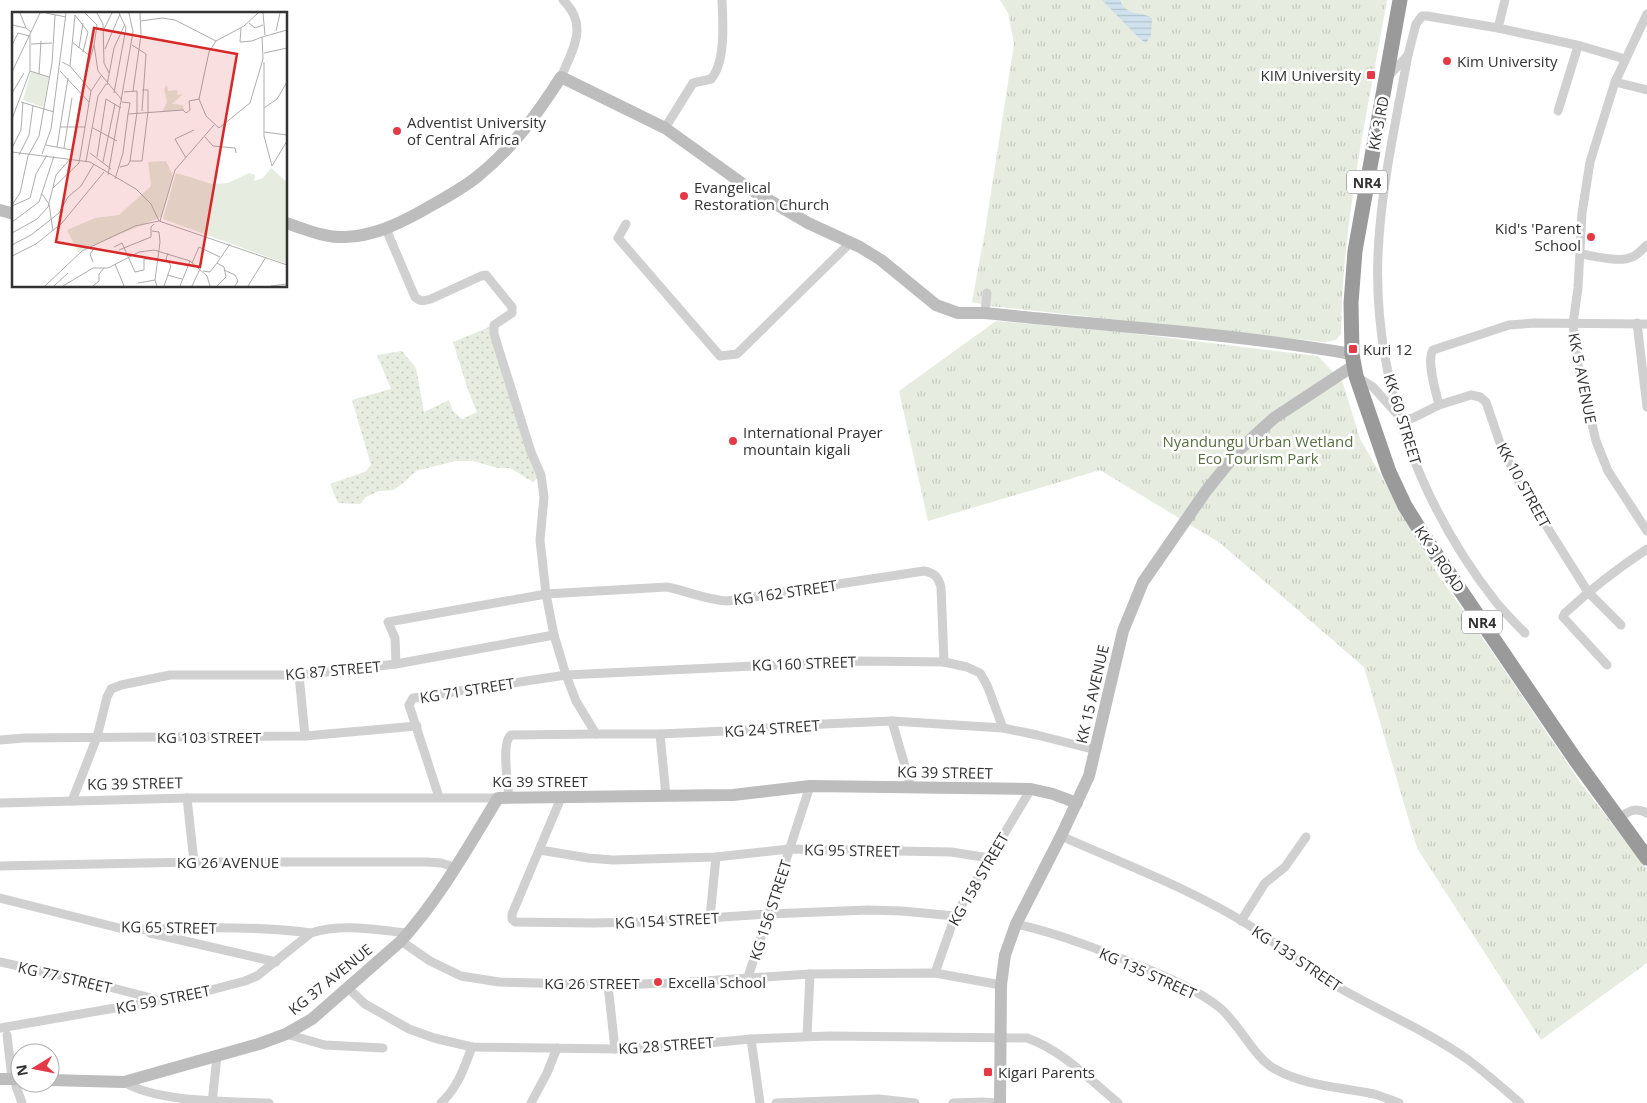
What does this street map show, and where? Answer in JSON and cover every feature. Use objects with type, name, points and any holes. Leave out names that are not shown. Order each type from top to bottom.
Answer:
[{"type":"highway","name":"KK 3 RD","points":[[1354,365],[1351,303],[1355,251],[1400,0]]},
{"type":"highway","name":"KK 3 ROAD","points":[[1354,365],[1386,463],[1405,506],[1424,538],[1617,819],[1647,858]]},
{"type":"street","points":[[288,224],[327,236],[363,235],[386,229],[442,200],[477,177],[526,128],[561,78],[577,37],[576,18],[572,9],[563,0]]},
{"type":"street","points":[[665,128],[693,83],[712,79],[715,75],[720,63],[722,0]]},
{"type":"street","points":[[1505,0],[1498,28],[1625,59]]},
{"type":"street","name":"KK 5 AVENUE","points":[[1647,14],[1615,82],[1590,162],[1582,213],[1581,254],[1573,324],[1578,365],[1596,441],[1608,471],[1647,531]]},
{"type":"street","name":"KK 60 STREET","points":[[1498,28],[1427,16],[1422,16],[1416,24],[1408,56],[1381,215],[1378,291],[1381,335],[1389,380],[1399,416],[1421,478],[1451,536],[1474,572],[1498,604],[1525,633]]},
{"type":"street","points":[[1558,111],[1578,46]]},
{"type":"street","points":[[1387,78],[1408,56]]},
{"type":"street","points":[[561,78],[665,128],[750,189],[808,223],[880,260],[936,305],[958,313],[985,313],[1314,347],[1354,365],[1399,416]]},
{"type":"street","points":[[1615,82],[1647,90]]},
{"type":"street","points":[[626,224],[618,238],[720,356],[737,354],[850,243]]},
{"type":"street","points":[[386,229],[415,297],[418,300],[430,299],[486,275],[512,307],[512,313],[494,325],[494,334],[541,475],[544,497],[540,540],[546,594],[554,634],[576,701],[596,734]]},
{"type":"street","points":[[1581,254],[1622,259],[1631,258],[1647,245]]},
{"type":"street","points":[[985,313],[987,293]]},
{"type":"street","points":[[1439,405],[1430,355],[1434,350],[1509,325],[1535,323],[1647,324]]},
{"type":"street","points":[[1637,323],[1647,407]]},
{"type":"street","name":"KK 15 AVENUE","points":[[998,1103],[1001,985],[1005,955],[1016,924],[1089,776],[1123,632],[1143,582],[1206,491],[1239,450],[1274,418],[1354,365]]},
{"type":"street","name":"KK 10 STREET","points":[[1399,416],[1406,419],[1413,418],[1439,405],[1471,396],[1480,397],[1486,402],[1501,446],[1519,482],[1588,592],[1621,625]]},
{"type":"street","points":[[1607,665],[1563,617],[1574,604],[1616,569],[1647,549]]},
{"type":"street","name":"KG 162 STREET","points":[[546,594],[667,587],[684,590],[715,600],[727,601],[924,571],[932,572],[938,578],[940,587],[944,662]]},
{"type":"street","points":[[396,664],[394,638],[388,622],[546,594]]},
{"type":"street","name":"KG 87 STREET","points":[[97,737],[107,697],[111,689],[121,684],[170,675],[299,674],[396,664],[554,634]]},
{"type":"street","name":"KG 160 STREET","points":[[566,675],[860,660],[944,662],[968,667],[980,673],[987,685],[1003,728]]},
{"type":"street","points":[[299,674],[305,736]]},
{"type":"street","name":"KG 71 STREET","points":[[439,798],[409,704],[413,698],[566,675]]},
{"type":"street","points":[[892,721],[911,787]]},
{"type":"street","name":"KG 24 STREET","points":[[504,798],[506,739],[511,735],[660,734],[892,721],[1003,728],[1037,734],[1096,750]]},
{"type":"street","name":"KG 103 STREET","points":[[0,740],[97,737],[305,736],[417,726]]},
{"type":"street","points":[[660,734],[666,796]]},
{"type":"street","points":[[72,800],[97,737]]},
{"type":"street","name":"KG 39 STREET","points":[[0,803],[187,798],[561,798],[734,795],[810,786],[1031,789],[1053,794],[1077,803]]},
{"type":"street","name":"KG 156 STREET","points":[[748,977],[789,849],[802,816],[810,786]]},
{"type":"street","name":"KG 158 STREET","points":[[935,973],[955,916],[1031,789]]},
{"type":"street","points":[[187,798],[194,862]]},
{"type":"street","name":"KG 37 AVENUE","points":[[60,1080],[124,1082],[259,1044],[286,1034],[312,1019],[405,937],[430,907],[504,798]]},
{"type":"street","name":"KG 154 STREET","points":[[561,798],[512,914],[512,919],[515,922],[592,923],[868,910],[955,916]]},
{"type":"street","points":[[1617,819],[1632,810],[1639,809],[1647,813]]},
{"type":"street","name":"KG 133 STREET","points":[[1061,836],[1146,873],[1241,921],[1336,986],[1434,1039],[1466,1059],[1520,1103]]},
{"type":"street","points":[[1241,921],[1265,883],[1285,868],[1306,838]]},
{"type":"street","name":"KG 95 STREET","points":[[540,850],[613,860],[716,857],[789,849],[951,852],[989,858]]},
{"type":"street","points":[[710,917],[716,857]]},
{"type":"street","name":"KG 26 AVENUE","points":[[0,866],[194,862],[427,862],[456,867]]},
{"type":"street","name":"KG 65 STREET","points":[[0,898],[123,929],[285,929],[311,933]]},
{"type":"street","name":"KG 135 STREET","points":[[1016,924],[1055,934],[1122,958],[1194,991],[1220,1008],[1237,1025],[1256,1051],[1272,1068],[1294,1079],[1376,1094],[1399,1103]]},
{"type":"street","points":[[311,933],[329,928],[343,928],[405,937]]},
{"type":"street","points":[[139,930],[276,962]]},
{"type":"street","name":"KG 59 STREET","points":[[3,1032],[36,1023],[207,991],[245,981],[257,976],[311,933]]},
{"type":"street","name":"KG 26 STREET","points":[[405,937],[439,966],[468,978],[499,982],[673,983],[810,974],[935,973],[1001,985]]},
{"type":"street","name":"KG 77 STREET","points":[[0,962],[160,1000]]},
{"type":"street","points":[[807,1036],[810,974]]},
{"type":"street","points":[[608,984],[615,1049]]},
{"type":"street","name":"KG 28 STREET","points":[[348,988],[365,1004],[409,1029],[434,1038],[472,1047],[615,1049],[807,1036],[1027,1038],[1042,1044],[1060,1056],[1118,1103]]},
{"type":"street","points":[[3,1032],[10,1070]]},
{"type":"street","points":[[286,1034],[325,1045],[383,1048]]},
{"type":"street","points":[[751,1039],[760,1103]]},
{"type":"street","points":[[441,1103],[451,1094],[460,1079],[472,1047]]},
{"type":"street","points":[[531,1103],[547,1073],[557,1048]]},
{"type":"street","points":[[213,1102],[217,1056]]},
{"type":"street","points":[[124,1082],[145,1093],[162,1096],[213,1102],[269,1103]]},
{"type":"street","points":[[776,1103],[879,1099],[916,1103]]},
{"type":"street","points":[[953,1103],[998,1103]]},
{"type":"green space","points":[[1000,0],[1387,0],[1357,166],[1342,292],[1341,334],[1336,340],[1324,342],[991,306],[972,302],[1014,44],[1008,13]]},
{"type":"green space","name":"Nyandungu Urban Wetland Eco Tourism Park","points":[[996,321],[1121,332],[1318,356],[1343,383],[1360,439],[1437,573],[1582,785],[1647,869],[1647,963],[1541,1040],[1417,848],[1364,667],[1220,543],[1100,470],[928,521],[899,391]]},
{"type":"green space","points":[[494,325],[541,475],[533,482],[510,468],[498,468],[473,461],[455,461],[416,471],[393,490],[379,491],[366,497],[360,504],[338,503],[330,484],[365,472],[371,465],[352,400],[391,389],[377,355],[402,351],[416,368],[424,412],[449,400],[453,411],[462,419],[477,412],[453,342]]},
{"type":"water","points":[[1102,0],[1120,0],[1125,9],[1152,18],[1151,36],[1146,43],[1139,38]]},
{"type":"place","name":"Kim University","points":[[1447,61]]},
{"type":"place","name":"KIM University","points":[[1371,75]]},
{"type":"place","name":"Adventist University of Central Africa","points":[[397,131]]},
{"type":"place","name":"Evangelical Restoration Church","points":[[684,196]]},
{"type":"place","name":"Kid's 'Parent School","points":[[1591,237]]},
{"type":"place","name":"Kuri 12","points":[[1353,349]]},
{"type":"place","name":"International Prayer mountain kigali","points":[[733,441]]},
{"type":"place","name":"Excella School","points":[[658,982]]},
{"type":"place","name":"Kigari Parents","points":[[988,1072]]}]
